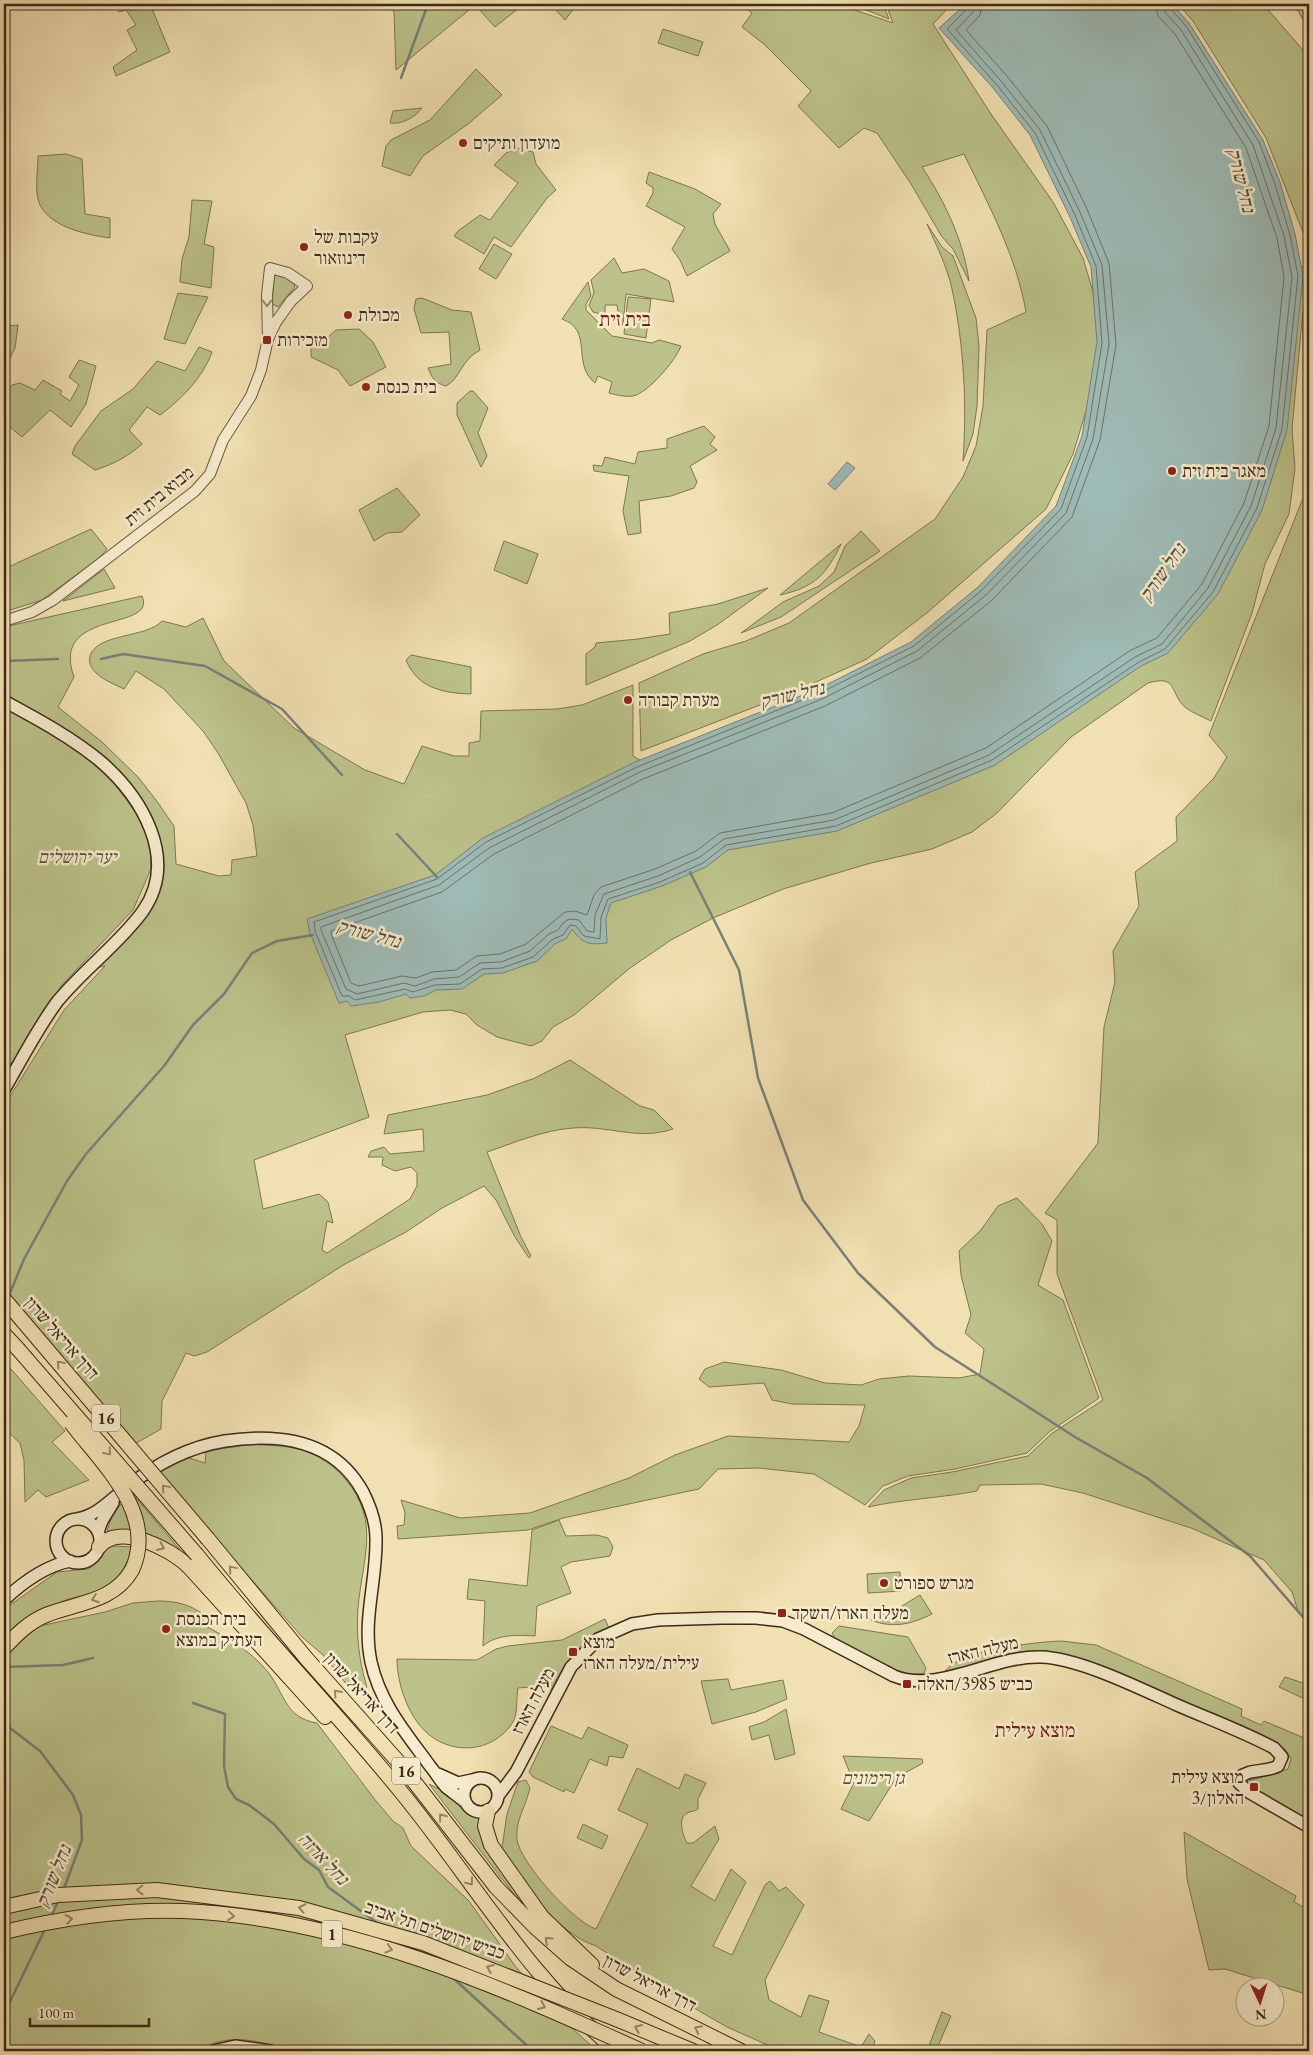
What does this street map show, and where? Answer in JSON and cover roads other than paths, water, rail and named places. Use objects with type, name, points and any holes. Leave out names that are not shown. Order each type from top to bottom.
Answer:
[{"type":"highway","name":"דרך אריאל שרון","points":[[4,1299],[208,1539],[306,1658],[402,1766],[514,1906],[570,1958],[616,1989],[741,2051]]},
{"type":"highway","name":"דרך אריאל שרון","points":[[4,1334],[197,1555],[247,1617],[403,1794],[539,1973],[578,2016],[617,2051]]},
{"type":"highway","points":[[4,1648],[19,1632],[37,1620],[111,1592],[124,1581],[132,1570],[140,1544],[138,1521],[117,1483],[18,1349]]},
{"type":"highway","points":[[99,1548],[108,1540],[134,1539],[158,1545],[181,1559],[307,1699],[403,1794]]},
{"type":"highway","points":[[488,1811],[485,1826],[487,1838],[533,1906],[616,1989]]},
{"type":"highway","name":"כביש ירושלים תל אביב","points":[[4,1907],[58,1895],[156,1890],[299,1908],[423,1943],[693,2051]]},
{"type":"highway","name":"כביש ירושלים תל אביב","points":[[4,1932],[87,1916],[134,1912],[183,1911],[271,1921],[357,1940],[442,1966],[529,2000],[642,2051]]},
{"type":"main road","points":[[4,701],[68,738],[112,772],[145,817],[156,844],[158,864],[155,884],[143,910],[74,982],[56,1004],[4,1090]]},
{"type":"main road","points":[[35,1576],[52,1554],[60,1529],[68,1522],[92,1516],[125,1488],[172,1458],[202,1446],[223,1442],[281,1438],[306,1443],[326,1452],[342,1464],[355,1480],[366,1498],[374,1523],[376,1552],[368,1614],[368,1640],[375,1677],[383,1697],[398,1724],[446,1786],[474,1812],[488,1811],[495,1805],[498,1796],[497,1788],[487,1779],[452,1782],[438,1774],[430,1765]]},
{"type":"main road","points":[[4,1600],[35,1576],[54,1565],[70,1561],[86,1561],[94,1556],[99,1548],[98,1532],[106,1514],[125,1488]]},
{"type":"main road","points":[[77,1519],[89,1522],[98,1532]]},
{"type":"main road","points":[[56,1544],[62,1556],[70,1561]]},
{"type":"main road","name":"מעלה הארז","points":[[498,1796],[511,1780],[571,1667],[589,1647],[609,1633],[645,1622],[756,1618],[783,1621],[800,1626],[894,1676],[912,1681],[931,1680],[1032,1657],[1049,1657],[1068,1662],[1138,1688],[1268,1745],[1280,1754],[1282,1760],[1274,1768],[1249,1772],[1240,1776],[1239,1783],[1244,1790],[1309,1827]]},
{"type":"main road","name":"מעלה הארז","points":[[487,1779],[498,1779],[509,1773],[524,1756]]},
{"type":"main road","points":[[464,1801],[463,1791],[472,1780]]},
{"type":"main road","points":[[213,2051],[235,2046],[272,2051]]},
{"type":"street","name":"מבוא בית זית","points":[[4,621],[50,603],[202,484],[212,471],[225,437],[251,396],[261,370],[268,338],[267,296],[270,268],[288,272],[308,286],[283,311],[268,338]]},
{"type":"water","name":"מאגר בית זית","points":[[966,4],[1172,4],[1189,23],[1263,140],[1280,182],[1295,234],[1303,276],[1287,430],[1262,510],[1218,594],[1168,653],[1141,666],[995,765],[837,831],[728,850],[706,867],[662,886],[611,903],[606,918],[607,943],[595,944],[583,941],[572,929],[566,939],[556,943],[537,961],[503,973],[484,974],[462,989],[436,990],[424,996],[410,998],[406,994],[379,1002],[351,1006],[347,1001],[339,1003],[310,933],[307,919],[435,875],[483,838],[635,762],[818,689],[911,642],[978,587],[1056,506],[1082,436],[1097,342],[1091,267],[1070,217],[1030,135],[993,88],[939,28]]},
{"type":"water","points":[[847,462],[855,468],[835,490],[828,484]]},
{"type":"waterway","points":[[401,78],[428,4]]},
{"type":"waterway","points":[[101,659],[123,654],[205,666],[282,709],[342,775]]},
{"type":"waterway","points":[[4,661],[58,659]]},
{"type":"waterway","points":[[397,834],[437,877]]},
{"type":"waterway","points":[[690,872],[739,970],[758,1078],[803,1200],[858,1273],[935,1347],[1075,1437],[1147,1478],[1250,1556],[1309,1624]]},
{"type":"waterway","name":"נחל שורק","points":[[8,1298],[24,1259],[67,1181],[86,1154],[164,1066],[193,1025],[224,994],[252,953],[277,941],[313,935]]},
{"type":"waterway","points":[[4,1667],[63,1665],[93,1658]]},
{"type":"waterway","name":"נחל שורק","points":[[4,1675],[6,1712],[10,1728],[40,1751],[73,1795],[81,1815],[82,1840],[63,1891]]},
{"type":"waterway","name":"נחל ארזה","points":[[193,1703],[225,1714],[224,1766],[228,1787],[236,1799],[249,1805],[274,1824],[304,1859],[319,1870],[328,1887],[380,1925]]},
{"type":"waterway","name":"נחל שורק","points":[[50,1918],[59,1900]]},
{"type":"waterway","name":"נחל שורק","points":[[4,2014],[46,1927]]},
{"type":"waterway","name":"נחל ארזה","points":[[453,1978],[533,2051]]},
{"type":"place","name":"מועדון ותיקים","points":[[463,143]]},
{"type":"place","name":"עקבות של דינוזאור","points":[[304,247]]},
{"type":"place","name":"מכולת","points":[[348,315]]},
{"type":"place","name":"מזכירות","points":[[267,340]]},
{"type":"place","name":"בית כנסת","points":[[366,387]]},
{"type":"place","name":"מאגר בית זית","points":[[1172,471]]},
{"type":"place","name":"מערת קבורה","points":[[628,700]]},
{"type":"place","name":"מגרש ספורט","points":[[884,1583]]},
{"type":"place","name":"מעלה הארז/השקד","points":[[782,1613]]},
{"type":"place","name":"בית הכנסת העתיק במוצא","points":[[166,1629]]},
{"type":"place","name":"מוצא עילית/מעלה הארז","points":[[573,1652]]},
{"type":"place","name":"כביש 3985/האלה","points":[[907,1684]]},
{"type":"place","name":"מוצא עילית 3/האלון","points":[[1254,1787]]},
{"type":"district","name":"בית זית","points":[[625,319]]},
{"type":"district","name":"מוצא עילית","points":[[1035,1730]]},
{"type":"park label","name":"יער ירושלים","points":[[77,857]]},
{"type":"park label","name":"גן רימונים","points":[[873,1778]]}]
